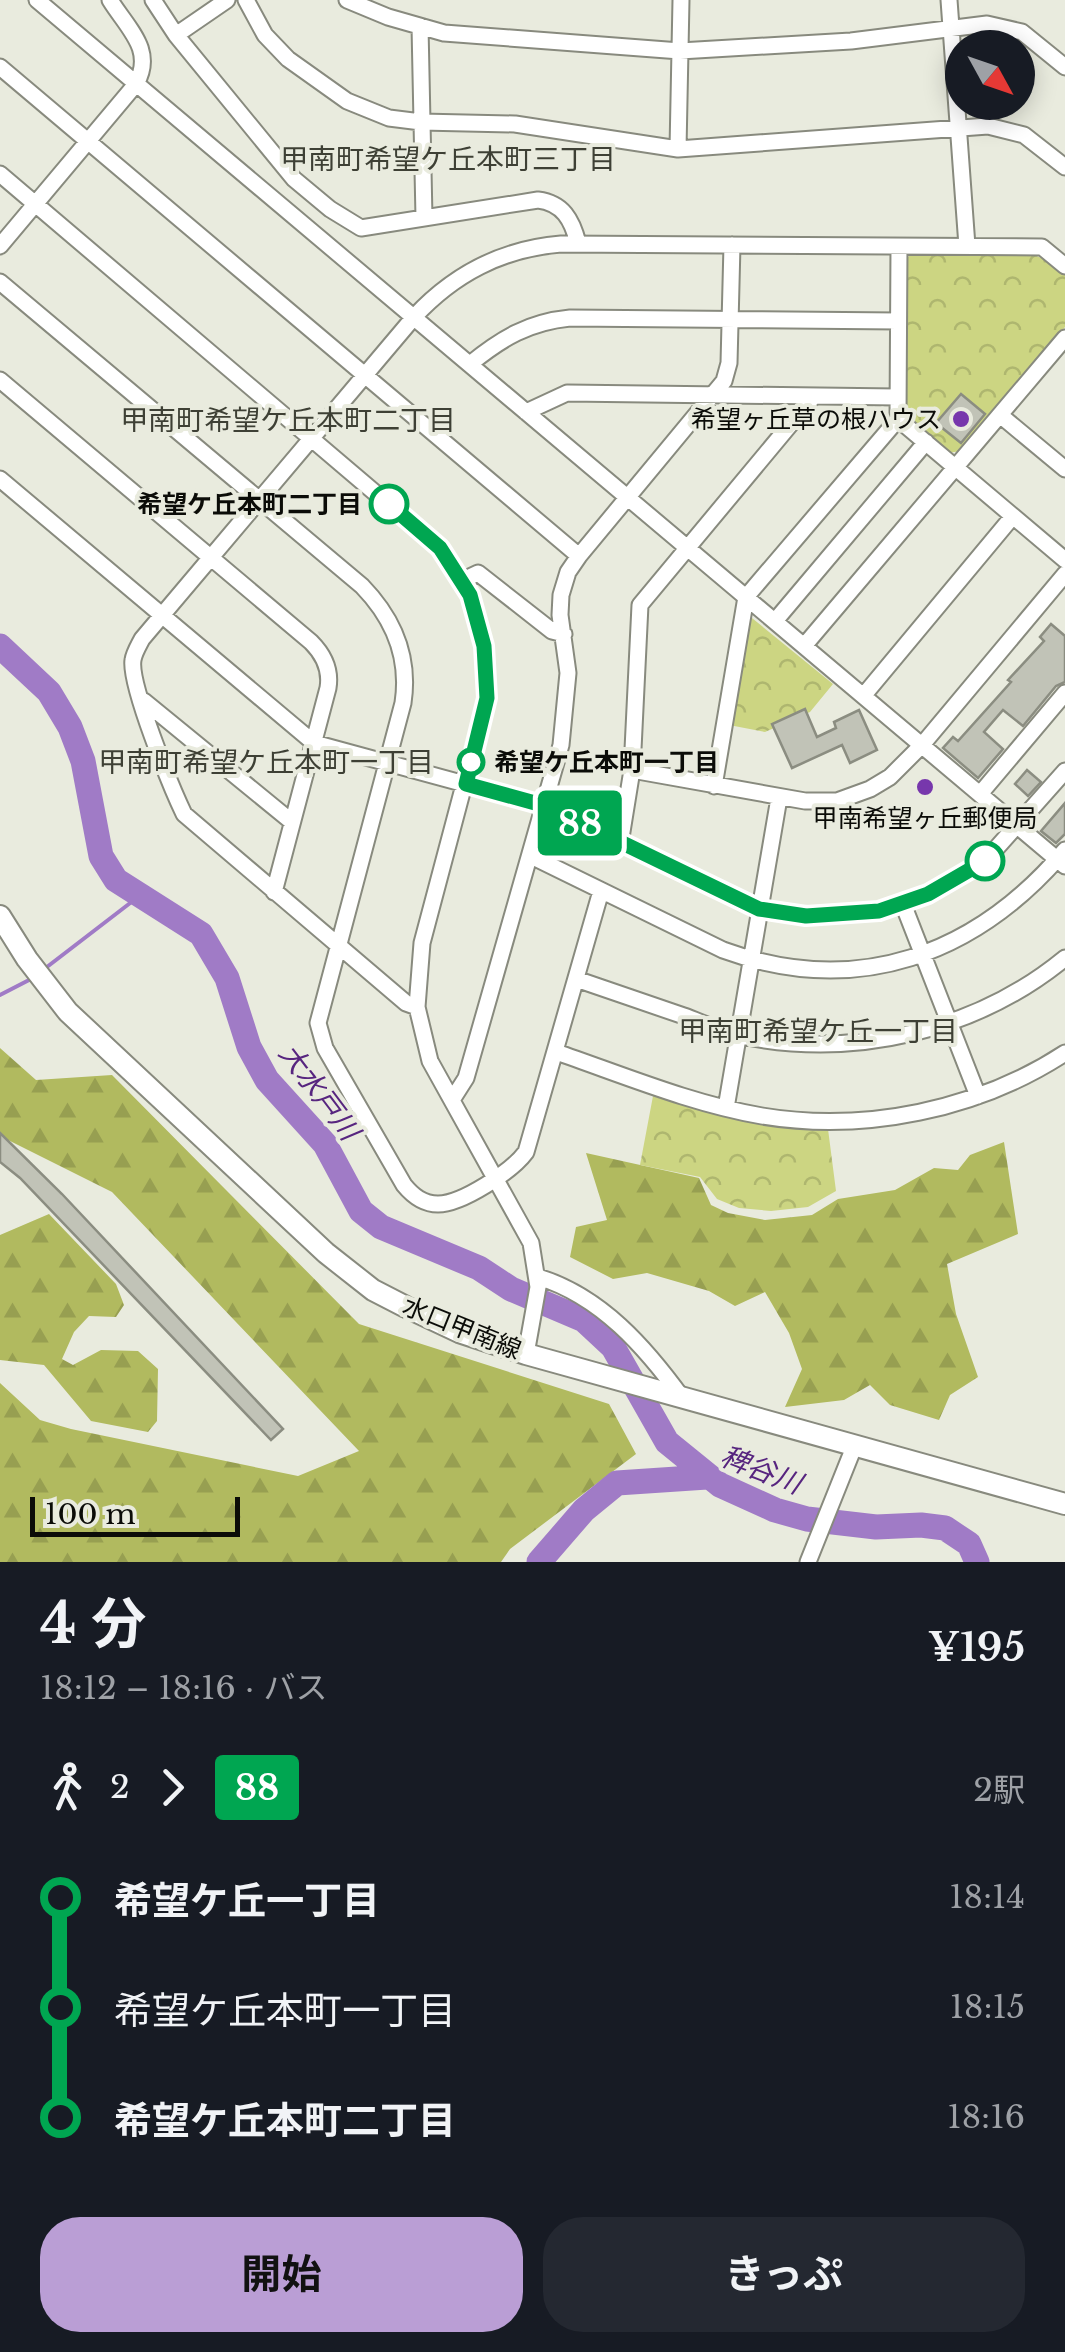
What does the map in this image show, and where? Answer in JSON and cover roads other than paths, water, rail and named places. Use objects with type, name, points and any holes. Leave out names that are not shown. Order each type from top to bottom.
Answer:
[{"type":"main road","name":"水口甲南線","points":[[0,916],[26,959],[68,1012],[326,1253],[374,1290],[459,1332],[526,1354],[1065,1504]]},
{"type":"street","points":[[37,0],[1018,827],[1062,859],[1010,906],[968,934],[923,954],[840,970],[802,969],[750,960],[530,856]]},
{"type":"street","points":[[0,246],[144,70],[145,56],[110,0]]},
{"type":"street","points":[[153,0],[176,35],[294,179],[360,228],[528,200],[547,202],[568,217],[578,243]]},
{"type":"street","points":[[176,35],[228,0]]},
{"type":"street","points":[[246,0],[272,43],[300,69],[367,112],[421,122],[514,124],[678,150],[988,126],[1012,130],[1032,140],[1065,167]]},
{"type":"street","points":[[347,0],[388,18],[444,33],[680,51],[851,41],[987,24],[1011,28],[1032,38],[1065,66]]},
{"type":"street","points":[[678,150],[681,0]]},
{"type":"street","points":[[949,0],[966,246]]},
{"type":"street","points":[[420,26],[424,218]]},
{"type":"street","points":[[0,66],[579,556]]},
{"type":"street","points":[[0,174],[440,548],[470,595],[484,646],[487,698],[422,942],[417,1007],[430,1060],[530,1243],[538,1282],[526,1354]]},
{"type":"street","points":[[417,1007],[406,1003],[184,814],[167,780],[133,676],[132,657],[142,639],[414,317],[437,292],[486,262],[529,248],[578,243],[1042,247],[1065,266]]},
{"type":"street","points":[[452,1100],[466,1078],[546,806],[566,710],[562,587],[579,556],[714,396],[728,372],[732,244]]},
{"type":"street","points":[[714,786],[746,597],[898,418],[899,247]]},
{"type":"street","points":[[0,282],[362,586],[390,622],[400,647],[404,690],[319,1009],[320,1036],[404,1185],[424,1202],[441,1204],[457,1200],[514,1166],[529,1146],[601,891]]},
{"type":"street","points":[[470,364],[511,333],[557,319],[898,320]]},
{"type":"street","points":[[804,646],[1065,338]]},
{"type":"street","points":[[0,380],[320,653],[329,681],[274,892]]},
{"type":"street","points":[[526,412],[567,393],[897,397]]},
{"type":"street","points":[[620,844],[632,770],[640,604],[814,396]]},
{"type":"street","points":[[1000,415],[1063,462]]},
{"type":"street","points":[[898,418],[1065,560]]},
{"type":"street","points":[[775,621],[926,442]]},
{"type":"street","points":[[0,479],[314,743],[546,806],[759,909],[826,916],[879,911],[949,884],[985,861],[1065,771]]},
{"type":"street","points":[[864,695],[1014,516]]},
{"type":"street","points":[[461,581],[478,573],[552,632],[564,634]]},
{"type":"street","points":[[632,770],[779,798],[816,802],[848,798],[890,777],[922,745],[1065,574]]},
{"type":"street","points":[[980,794],[1065,692]]},
{"type":"street","points":[[141,698],[292,822]]},
{"type":"street","points":[[726,1108],[779,798]]},
{"type":"street","points":[[903,904],[978,1096]]},
{"type":"street","points":[[576,979],[738,1036],[834,1044],[916,1032],[950,1022],[1004,1000],[1065,958]]},
{"type":"street","points":[[556,1052],[726,1108],[794,1120],[855,1120],[909,1114],[978,1096],[1062,1060]]},
{"type":"street","points":[[538,1282],[567,1288],[636,1337],[683,1399]]},
{"type":"street","points":[[808,1562],[854,1447]]},
{"type":"waterway","name":"大水戸川","points":[[0,646],[49,692],[70,727],[83,761],[101,856],[116,880],[201,934],[227,978],[249,1047],[267,1080],[325,1144],[361,1211],[381,1227],[479,1268],[511,1289],[584,1320],[613,1347],[667,1442],[720,1485],[775,1510],[807,1519],[876,1527],[945,1528],[969,1544],[977,1562]]},
{"type":"waterway","points":[[43,970],[138,897]]},
{"type":"waterway","points":[[0,995],[31,979]]},
{"type":"waterway","name":"稗谷川","points":[[539,1562],[584,1510],[617,1483],[707,1477]]},
{"type":"place","name":"希望ヶ丘草の根ハウス","points":[[961,419]]},
{"type":"place","name":"希望ケ丘本町二丁目","points":[[389,504]]},
{"type":"place","name":"希望ケ丘本町一丁目","points":[[471,762]]},
{"type":"place","name":"甲南希望ヶ丘郵便局","points":[[925,787]]},
{"type":"district","name":"甲南町希望ケ丘本町三丁目","points":[[448,159]]},
{"type":"district","name":"甲南町希望ケ丘本町二丁目","points":[[288,420]]},
{"type":"district","name":"甲南町希望ケ丘本町一丁目","points":[[266,762]]},
{"type":"district","name":"甲南町希望ケ丘一丁目","points":[[818,1031]]}]
